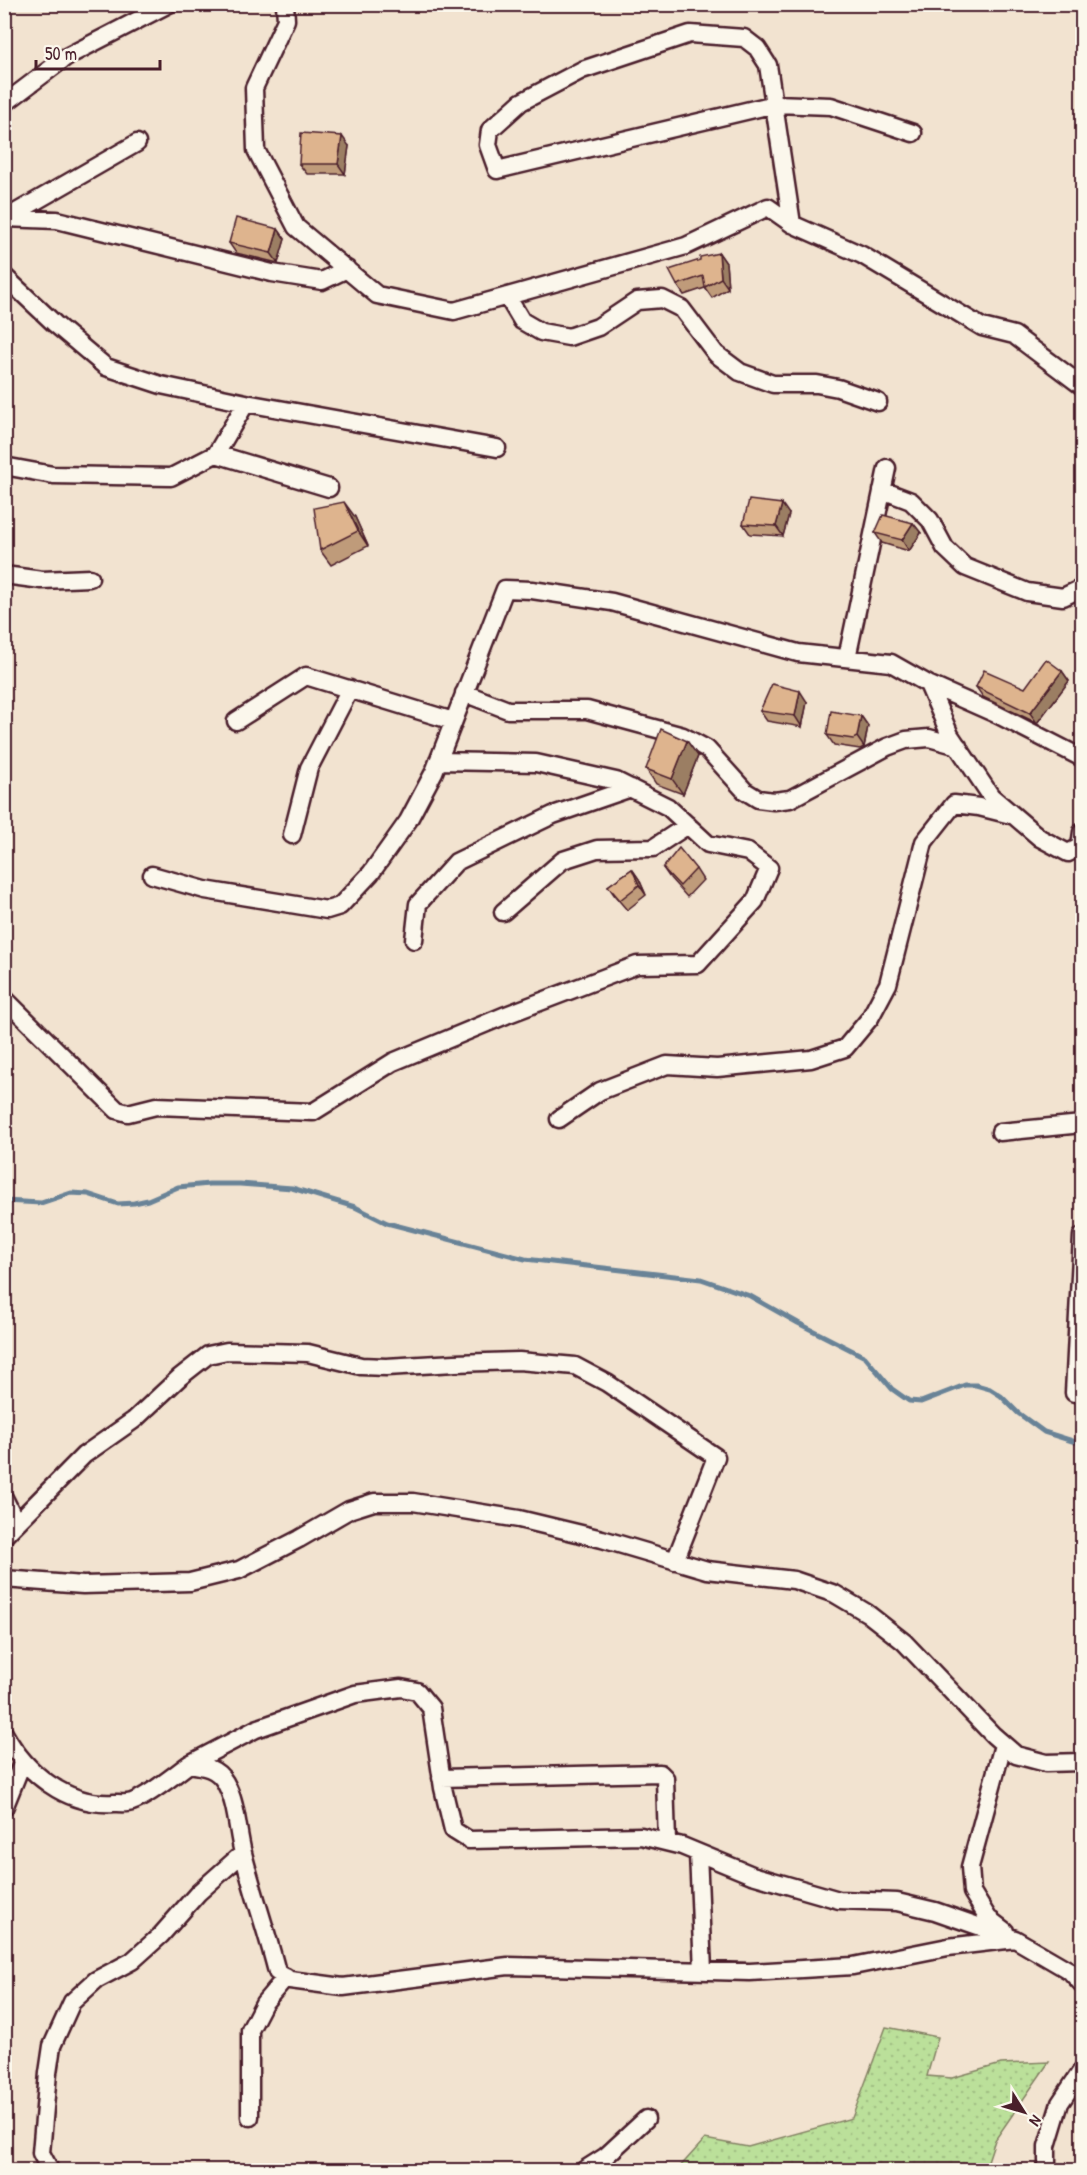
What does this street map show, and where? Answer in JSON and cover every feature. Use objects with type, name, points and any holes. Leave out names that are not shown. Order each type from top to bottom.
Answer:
[{"type":"street","points":[[4,104],[66,57],[169,4]]},
{"type":"street","points":[[285,4],[286,20],[254,88],[256,150],[296,227],[377,295],[454,310],[686,246],[768,207],[792,224],[862,255],[982,327],[1014,335],[1083,386]]},
{"type":"street","points":[[792,224],[775,104],[768,65],[758,48],[744,38],[690,34],[582,70],[520,102],[490,130],[488,146],[497,170],[775,104],[831,106],[913,133]]},
{"type":"street","points":[[6,218],[137,143]]},
{"type":"street","points":[[6,218],[57,220],[272,273],[322,281],[347,269]]},
{"type":"street","points":[[4,276],[55,324],[106,367],[160,385],[246,403],[497,448]]},
{"type":"street","points":[[507,296],[522,321],[541,332],[569,338],[598,327],[637,301],[662,299],[682,309],[716,354],[741,372],[773,384],[817,384],[878,402]]},
{"type":"street","points":[[4,466],[53,475],[171,477],[216,454],[246,403]]},
{"type":"street","points":[[216,454],[329,488]]},
{"type":"street","points":[[847,658],[887,468]]},
{"type":"street","points":[[882,490],[911,501],[930,520],[945,548],[965,567],[1027,592],[1063,597],[1083,588]]},
{"type":"street","points":[[4,575],[42,579],[90,578]]},
{"type":"street","points":[[152,875],[205,890],[327,910],[340,906],[371,873],[408,822],[438,761],[505,589],[532,590],[612,602],[798,653],[891,663],[928,684],[998,715],[1083,758]]},
{"type":"street","points":[[236,721],[306,676],[453,722]]},
{"type":"street","points":[[928,684],[950,735],[991,796],[1040,838],[1068,853],[1080,847],[1083,832]]},
{"type":"street","points":[[292,835],[309,768],[350,689]]},
{"type":"street","points":[[464,693],[508,710],[587,710],[683,736],[707,749],[745,791],[758,799],[774,801],[790,798],[887,747],[906,740],[929,738],[958,747]]},
{"type":"street","points":[[4,998],[117,1110],[129,1113],[156,1106],[313,1112],[393,1062],[506,1015],[637,965],[698,964],[755,901],[769,868],[748,852],[708,844],[668,807],[616,781],[536,763],[438,761]]},
{"type":"street","points":[[414,940],[418,904],[456,862],[553,815],[631,788]]},
{"type":"street","points":[[559,1119],[600,1091],[668,1065],[717,1068],[811,1059],[845,1048],[870,1018],[888,984],[924,842],[954,804],[979,807],[1015,816]]},
{"type":"street","points":[[503,912],[563,860],[597,849],[653,848],[688,825]]},
{"type":"street","points":[[1000,1132],[1083,1124]]},
{"type":"street","points":[[1074,1393],[1083,1236]]},
{"type":"street","points":[[4,1536],[84,1455],[134,1419],[208,1355],[227,1352],[308,1353],[361,1366],[519,1361],[575,1366],[607,1383],[716,1457],[675,1561]]},
{"type":"street","points":[[4,1498],[16,1522]]},
{"type":"street","points":[[4,1579],[84,1585],[190,1582],[239,1570],[349,1510],[374,1502],[413,1503],[519,1519],[602,1539],[707,1570],[794,1580],[835,1594],[867,1613],[904,1642],[1003,1745],[1016,1755],[1046,1764],[1083,1762]]},
{"type":"street","points":[[4,1733],[30,1770],[52,1786],[73,1797],[104,1804],[132,1802],[189,1764],[256,1729],[355,1694],[401,1688],[417,1691],[430,1708],[441,1778],[453,1830],[469,1840],[641,1836],[698,1852],[752,1875],[839,1900],[897,1902],[935,1911],[1015,1939]]},
{"type":"street","points":[[1003,1745],[970,1866],[972,1892],[988,1918],[1015,1939],[1070,1971],[1083,1984]]},
{"type":"street","points":[[4,1808],[23,1761]]},
{"type":"street","points":[[189,1764],[215,1770],[225,1781],[277,1972],[286,1977],[343,1987],[508,1966],[750,1972],[853,1966],[948,1947],[1015,1939]]},
{"type":"street","points":[[441,1778],[660,1773],[665,1778],[667,1842]]},
{"type":"street","points":[[698,1852],[703,1971]]},
{"type":"street","points":[[51,2170],[41,2153],[48,2073],[52,2046],[72,2002],[96,1980],[132,1960],[147,1948],[198,1893],[243,1853]]},
{"type":"street","points":[[250,2117],[250,2030],[264,2003],[286,1977]]},
{"type":"street","points":[[1047,2170],[1047,2146],[1060,2103],[1083,2070]]},
{"type":"street","points":[[584,2170],[606,2156],[646,2120]]},
{"type":"green space","points":[[886,2027],[938,2037],[927,2076],[952,2078],[1001,2064],[1049,2062],[995,2140],[985,2170],[677,2170],[705,2139],[748,2147],[852,2118]]},
{"type":"building","points":[[301,133],[342,136],[338,164],[299,164]]},
{"type":"building","points":[[236,218],[278,229],[271,253],[229,243]]},
{"type":"building","points":[[719,253],[721,278],[705,287],[703,276],[677,285],[669,270],[700,260],[700,257]]},
{"type":"building","points":[[749,500],[782,504],[776,526],[743,524]]},
{"type":"building","points":[[344,502],[358,531],[320,550],[314,508]]},
{"type":"building","points":[[883,515],[913,523],[902,540],[875,533]]},
{"type":"building","points":[[1046,659],[1062,671],[1030,713],[976,687],[984,670],[1025,688]]},
{"type":"building","points":[[772,684],[800,691],[795,716],[760,711]]},
{"type":"building","points":[[831,711],[861,716],[857,737],[853,739],[827,735]]},
{"type":"building","points":[[661,729],[687,741],[672,779],[646,769]]},
{"type":"building","points":[[679,848],[696,869],[680,886],[663,868]]},
{"type":"building","points":[[632,869],[639,885],[620,900],[608,886]]},
{"type":"waterway","points":[[4,1201],[41,1203],[71,1193],[88,1194],[118,1204],[148,1200],[178,1187],[209,1184],[292,1188],[355,1207],[387,1223],[525,1259],[701,1279],[750,1296],[865,1357],[892,1389],[909,1401],[921,1402],[965,1385],[976,1385],[990,1389],[1001,1396],[1018,1413],[1044,1432],[1082,1444]]}]
